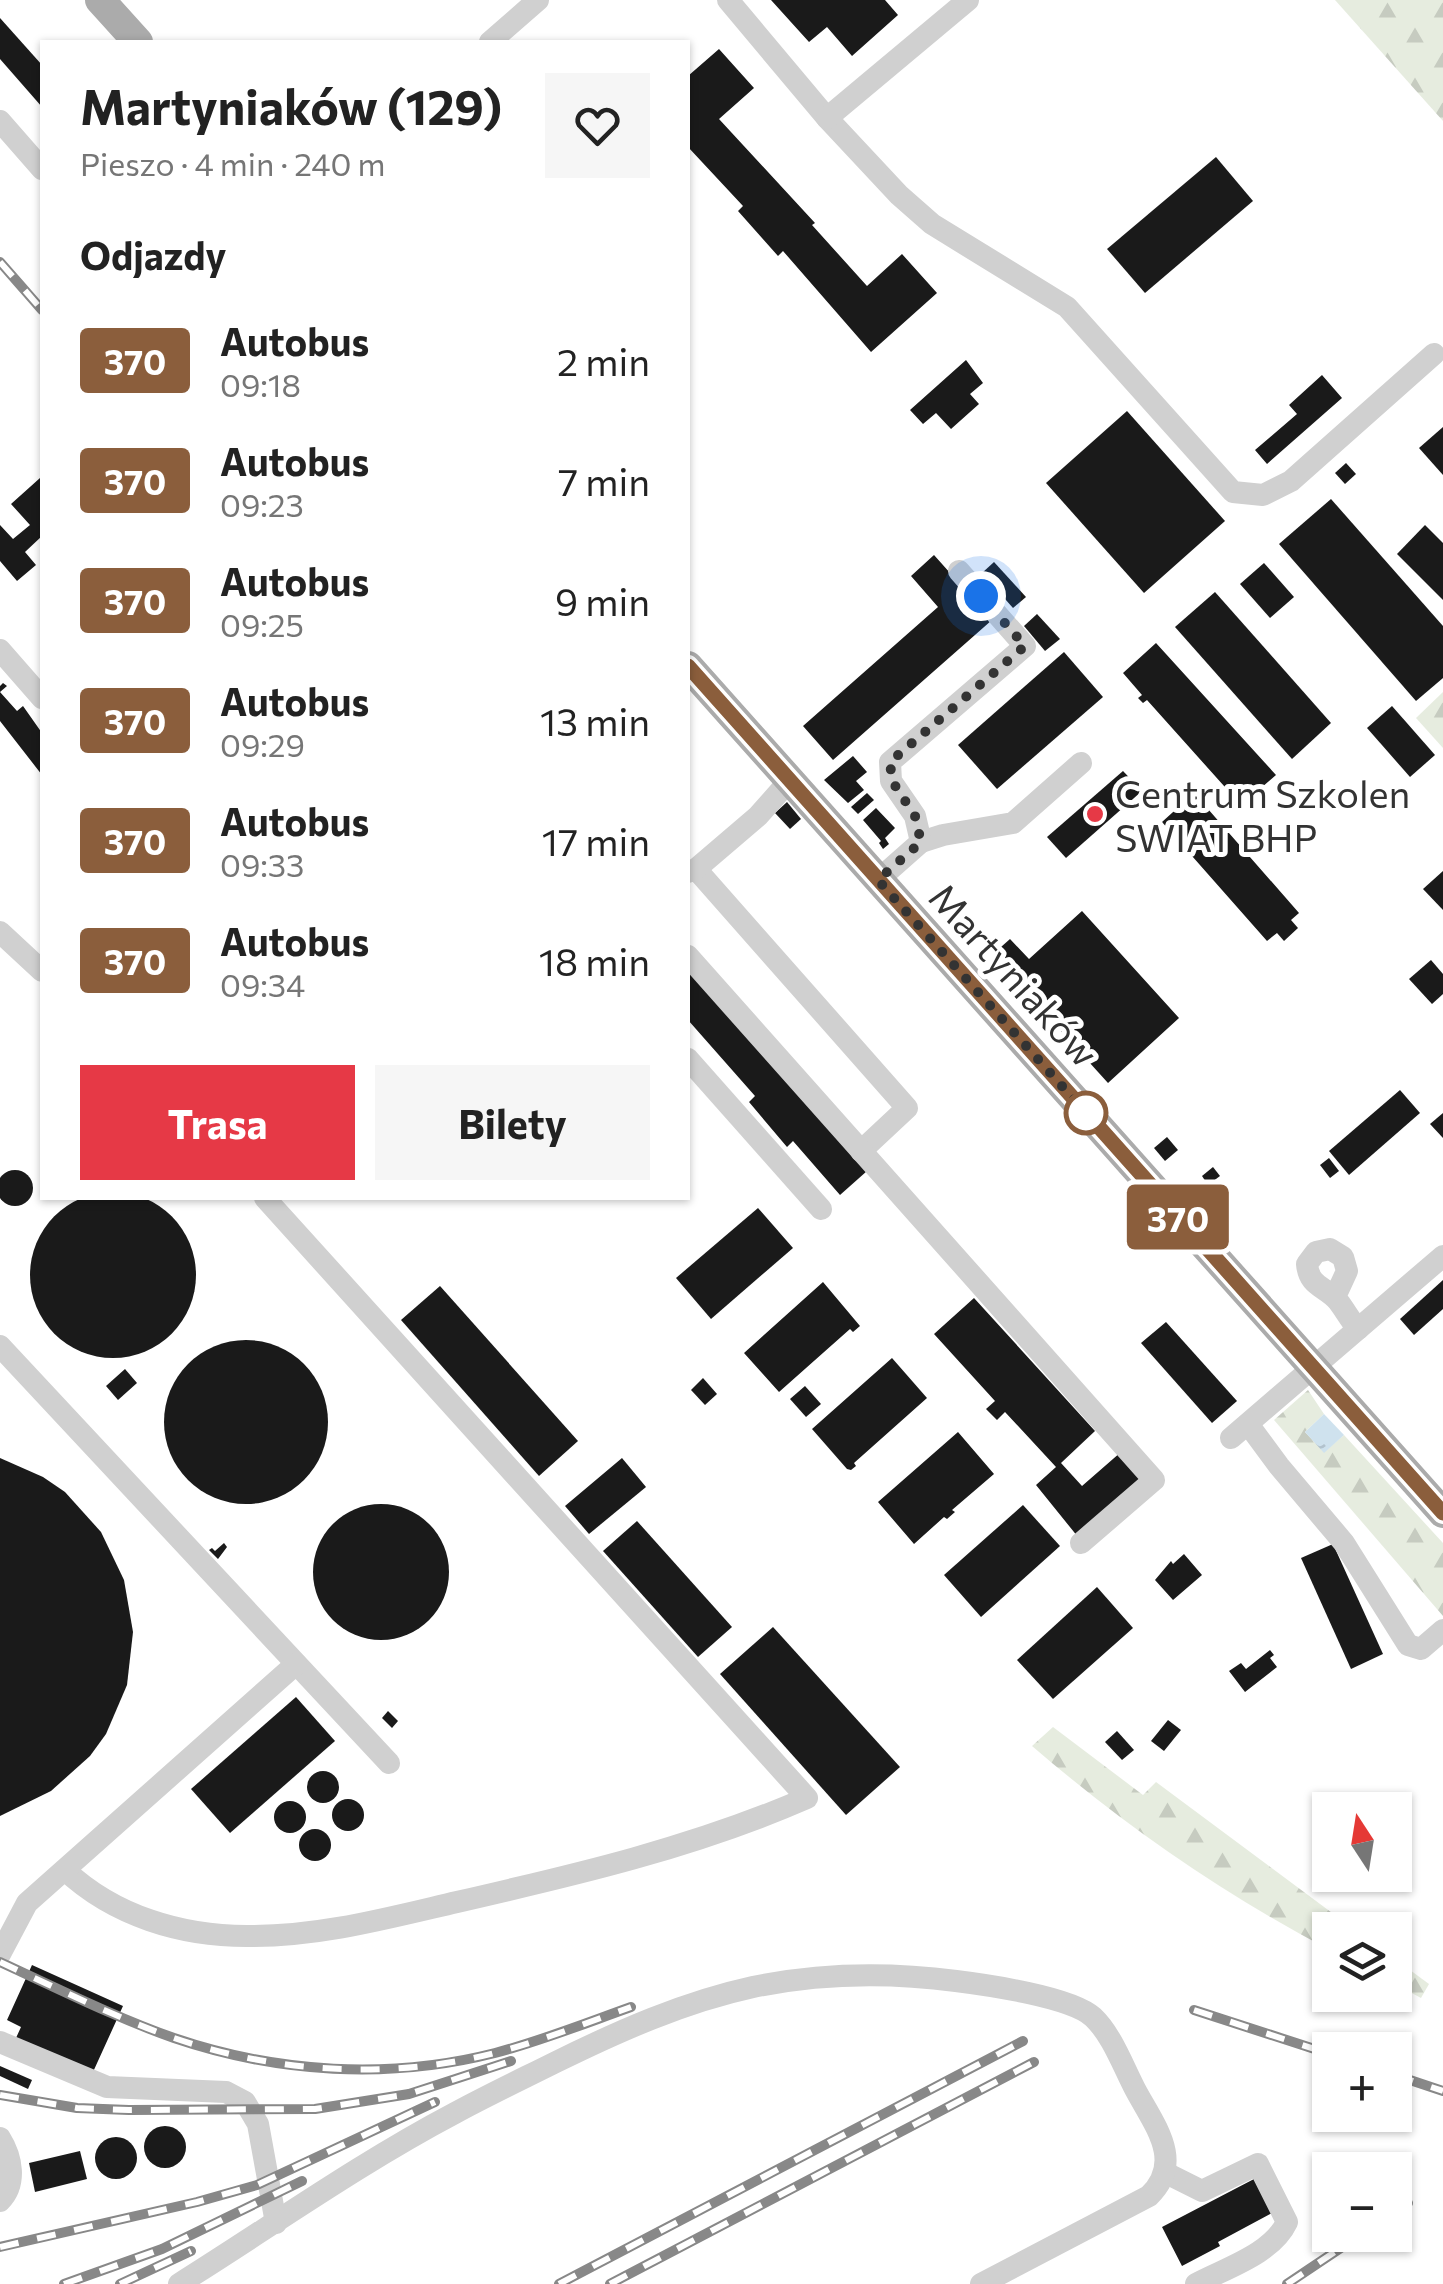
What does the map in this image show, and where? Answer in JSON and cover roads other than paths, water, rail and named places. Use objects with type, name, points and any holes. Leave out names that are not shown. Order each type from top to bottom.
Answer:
[{"type":"main road","points":[[100,0],[136,40]]},
{"type":"main road","name":"Martyniaków","points":[[690,668],[1443,1513]]},
{"type":"street","points":[[492,40],[538,0]]},
{"type":"street","points":[[728,0],[827,118],[921,214],[1109,339],[1233,492],[1263,495],[1291,481],[1434,354]]},
{"type":"street","points":[[827,118],[968,0]]},
{"type":"street","points":[[0,121],[40,167]]},
{"type":"street","points":[[921,842],[915,816],[892,781],[890,762],[1025,646],[959,571]]},
{"type":"street","points":[[0,650],[40,696]]},
{"type":"street","points":[[878,880],[921,842],[1013,823],[1081,763]]},
{"type":"street","points":[[790,781],[758,816],[692,871],[907,1108],[860,1150]]},
{"type":"street","points":[[0,932],[40,969]]},
{"type":"street","points":[[690,958],[1154,1480],[1082,1543]]},
{"type":"street","points":[[690,1061],[821,1209]]},
{"type":"street","points":[[66,1870],[112,1902],[154,1924],[244,1936],[300,1935],[415,1912],[625,1861],[807,1798],[267,1200]]},
{"type":"street","points":[[1443,1256],[1240,1431],[1279,1466],[1344,1543],[1408,1645],[1421,1649],[1443,1630]]},
{"type":"street","points":[[1336,1297],[1358,1329]]},
{"type":"street","points":[[0,1346],[388,1764]]},
{"type":"street","points":[[0,1954],[6,1924],[296,1664]]},
{"type":"street","points":[[179,2284],[455,2112],[629,2028],[740,1990],[845,1975],[896,1975],[972,1983],[1055,2000],[1091,2015],[1112,2045],[1165,2146],[1166,2173],[1149,2196],[981,2284]]},
{"type":"street","points":[[0,2042],[107,2087],[226,2092],[239,2096],[258,2124],[276,2223]]},
{"type":"street","points":[[0,2138],[12,2178],[9,2192],[0,2201]]},
{"type":"street","points":[[1166,2173],[1202,2191],[1258,2164],[1287,2222],[1281,2234],[1264,2248],[1196,2284]]},
{"type":"water","points":[[1324,1414],[1344,1435],[1324,1453],[1305,1432]]},
{"type":"railway","points":[[0,262],[40,308]]},
{"type":"railway","points":[[0,1962],[174,2038],[253,2059],[333,2069],[455,2062],[529,2043],[631,2007]]},
{"type":"railway","points":[[1194,2010],[1312,2048]]},
{"type":"railway","points":[[559,2284],[1023,2041]]},
{"type":"railway","points":[[0,2095],[77,2108],[315,2109],[409,2094],[511,2061]]},
{"type":"railway","points":[[610,2284],[1034,2062]]},
{"type":"railway","points":[[1412,2081],[1443,2091]]},
{"type":"railway","points":[[0,2247],[257,2185],[435,2102]]},
{"type":"railway","points":[[64,2284],[162,2249],[302,2181]]},
{"type":"railway","points":[[120,2284],[191,2251]]},
{"type":"railway","points":[[1287,2284],[1335,2252]]},
{"type":"place","name":"Centrum Szkolen SWIAT BHP","points":[[1095,814]]}]
